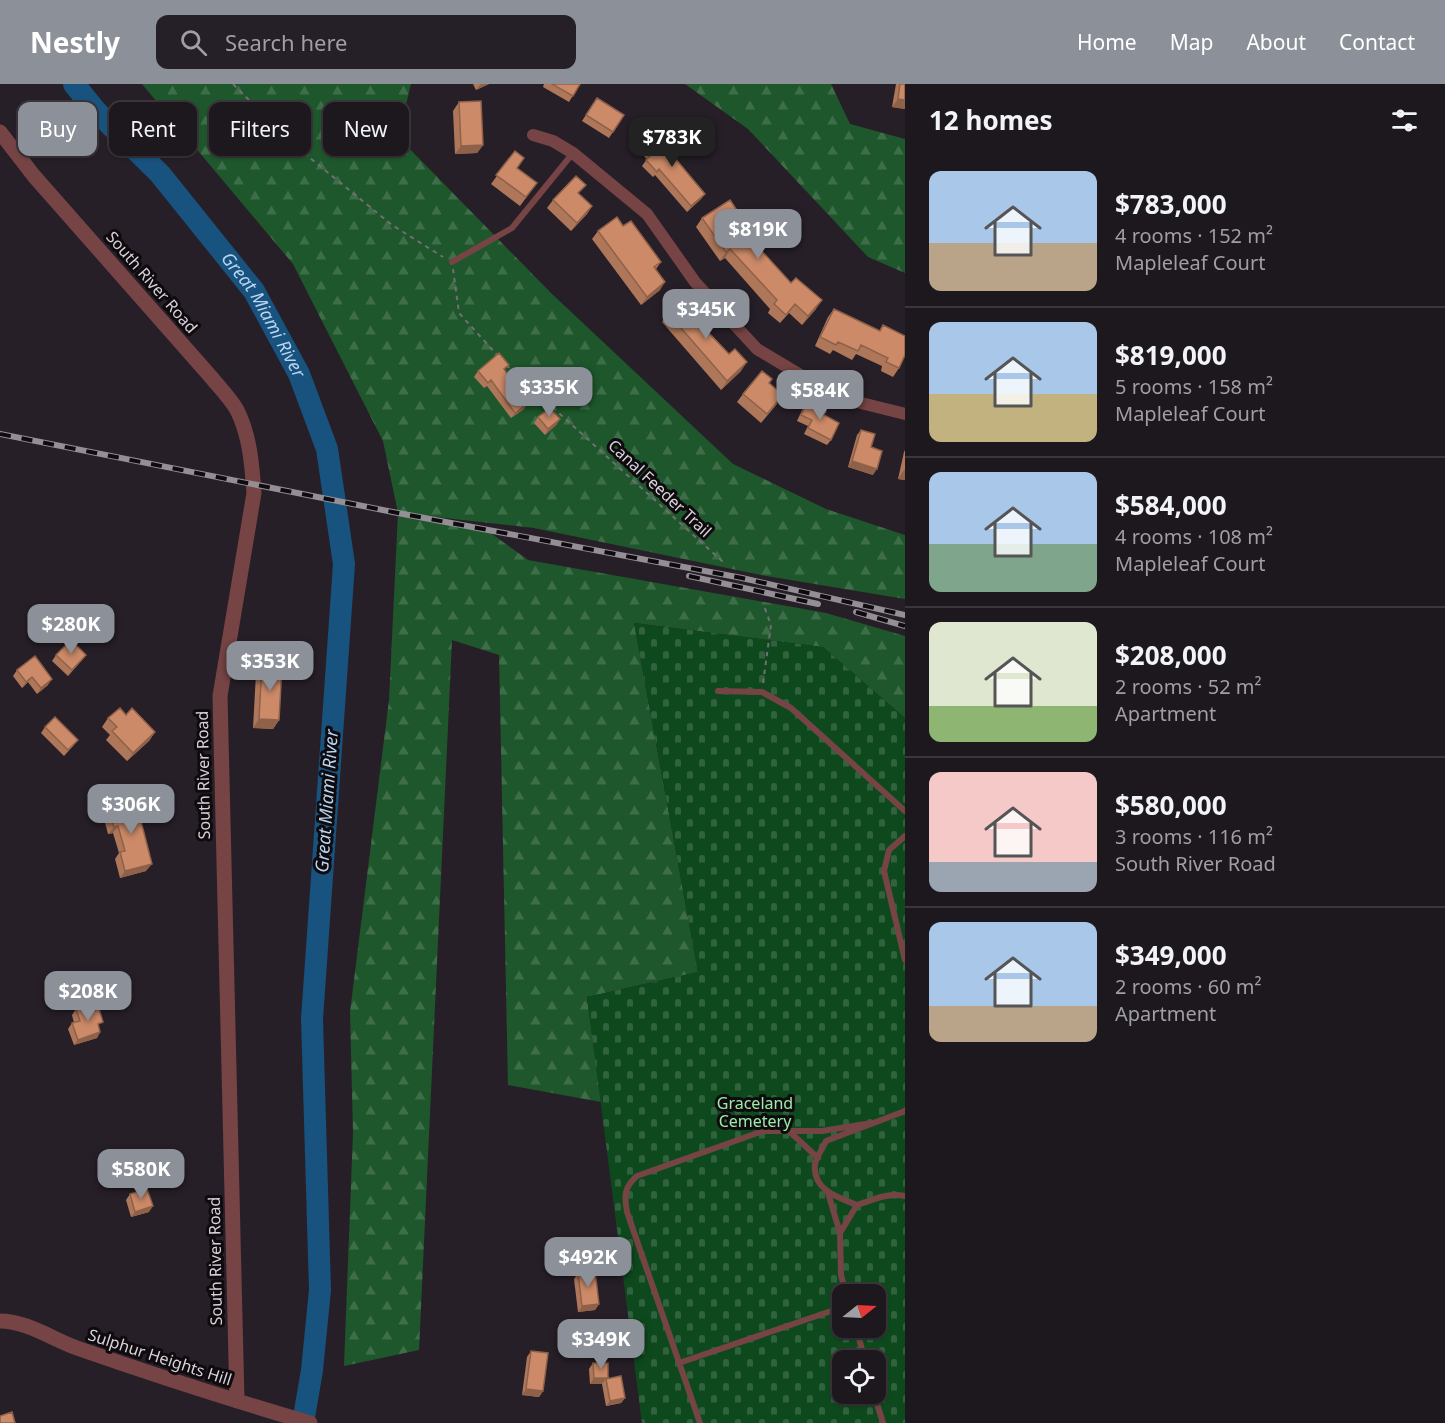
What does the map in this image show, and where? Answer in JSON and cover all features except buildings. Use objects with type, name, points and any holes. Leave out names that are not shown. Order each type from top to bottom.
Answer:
[{"type":"street","name":"South River Road","points":[[0,132],[34,176],[211,376],[236,409],[246,434],[252,462],[254,493],[220,696],[237,1401]]},
{"type":"street","points":[[533,135],[554,141],[573,153],[647,214],[695,282],[757,349],[837,397],[905,414]]},
{"type":"street","name":"Sulphur Heights Hill","points":[[0,1321],[14,1321],[74,1347],[310,1423]]},
{"type":"lane","points":[[452,262],[512,228],[573,153]]},
{"type":"lane","points":[[718,691],[762,692],[791,708],[905,811]]},
{"type":"lane","points":[[905,836],[889,850],[884,871],[905,960]]},
{"type":"lane","points":[[843,1284],[840,1233],[828,1193],[818,1178],[815,1163],[826,1141],[905,1111]]},
{"type":"lane","points":[[700,1423],[627,1212],[624,1194],[628,1183],[637,1176],[763,1131],[822,1131],[872,1123]]},
{"type":"lane","points":[[790,1132],[818,1158]]},
{"type":"lane","points":[[828,1193],[857,1205]]},
{"type":"lane","points":[[840,1233],[857,1205],[883,1196],[905,1196]]},
{"type":"lane","points":[[679,1363],[832,1311]]},
{"type":"lane","points":[[877,1404],[883,1423]]},
{"type":"path","points":[[233,84],[293,144],[392,225],[452,262]]},
{"type":"path","name":"Canal Feeder Trail","points":[[452,262],[459,313],[517,376],[602,450],[723,562]]},
{"type":"path","points":[[762,692],[771,625],[764,606]]},
{"type":"green space","points":[[142,84],[411,84],[407,102],[323,102],[323,156],[409,156],[409,148],[552,294],[733,464],[826,509],[905,535],[905,599],[761,575],[534,528],[409,514],[485,529],[528,560],[826,613],[905,636],[905,718],[823,647],[634,623],[698,972],[587,997],[601,1102],[508,1085],[499,655],[452,640],[419,1350],[344,1366],[353,1132],[350,1012],[389,700],[398,513],[383,441],[293,264],[197,150],[197,102],[157,102]]},
{"type":"green space","points":[[685,84],[831,84],[850,124],[905,139],[905,273],[868,257],[748,129]]},
{"type":"green space","name":"Graceland Cemetery","points":[[634,623],[823,647],[905,718],[905,1423],[642,1423],[587,997],[698,972]]},
{"type":"waterway","name":"Great Miami River","points":[[74,84],[95,110],[160,174],[254,291],[299,374],[327,449],[344,564],[312,1019],[320,1290],[312,1370],[303,1423]]},
{"type":"railway","points":[[0,434],[742,578],[905,615]]},
{"type":"railway","points":[[689,576],[818,604]]},
{"type":"railway","points":[[856,612],[905,626]]}]
